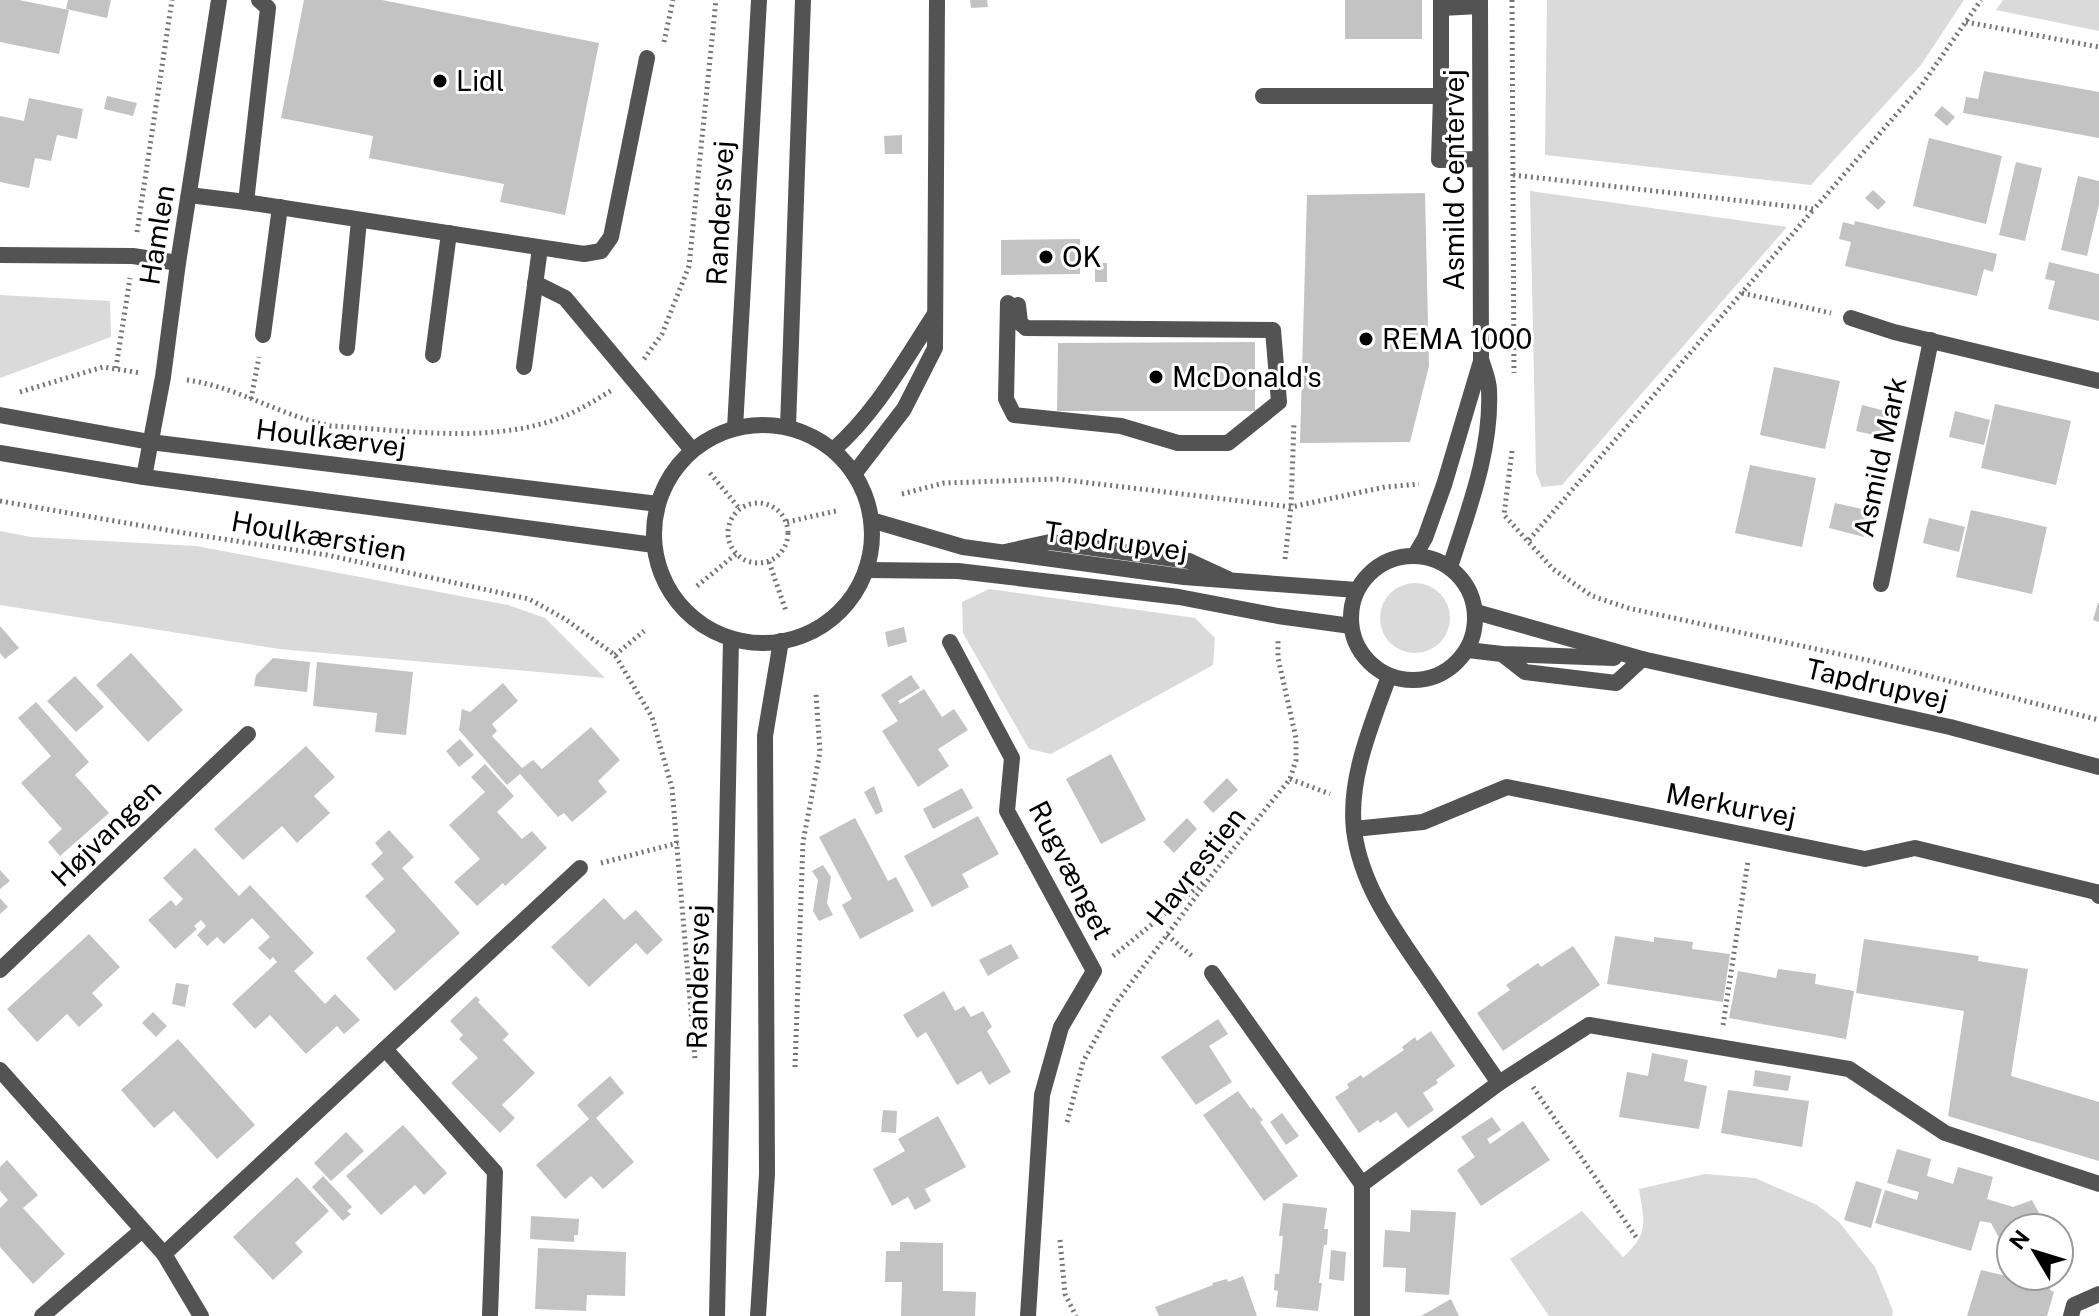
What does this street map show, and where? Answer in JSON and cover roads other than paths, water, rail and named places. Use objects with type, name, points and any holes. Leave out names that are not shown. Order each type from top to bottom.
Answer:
[{"type":"street","name":"Hamlen","points":[[144,477],[163,377],[219,0]]},
{"type":"street","points":[[246,202],[268,8],[259,0]]},
{"type":"street","name":"Randersvej","points":[[735,428],[759,0]]},
{"type":"street","points":[[788,427],[803,0]]},
{"type":"street","points":[[854,474],[904,409],[935,348],[937,0]]},
{"type":"street","points":[[1480,3],[1441,4],[1439,160],[1480,159]]},
{"type":"street","name":"Asmild Centervej","points":[[1450,567],[1473,496],[1486,440],[1489,387],[1481,359],[1480,3]]},
{"type":"street","points":[[189,195],[584,254],[601,251],[611,237],[647,58]]},
{"type":"street","points":[[1263,96],[1441,96]]},
{"type":"street","points":[[263,335],[280,207]]},
{"type":"street","points":[[347,348],[359,220]]},
{"type":"street","points":[[433,355],[449,233]]},
{"type":"street","points":[[524,367],[540,248]]},
{"type":"street","points":[[0,255],[133,256],[178,263]]},
{"type":"street","points":[[535,283],[565,298],[692,450]]},
{"type":"street","points":[[1013,304],[1020,323],[1026,328],[1273,330],[1279,402],[1228,443],[1178,443],[1121,426],[1014,415],[1006,399],[1013,304]]},
{"type":"street","points":[[833,450],[853,433],[936,313]]},
{"type":"street","points":[[1851,318],[1894,332],[2099,381]]},
{"type":"street","name":"Asmild Mark","points":[[1881,584],[1931,340]]},
{"type":"street","name":"Asmild Centervej","points":[[1415,555],[1425,538],[1444,485],[1481,359]]},
{"type":"street","name":"Houlkærvej","points":[[2,416],[150,442],[658,504]]},
{"type":"street","points":[[762,424],[788,427],[812,436],[833,450],[862,488],[871,520],[871,546],[866,570],[852,596],[833,617],[809,633],[781,641],[756,643],[731,639],[702,625],[678,603],[662,576],[654,545],[658,504],[666,482],[680,463],[692,450],[715,436],[735,428],[762,424]]},
{"type":"street","points":[[0,453],[144,477],[654,545]]},
{"type":"street","name":"Tapdrupvej","points":[[871,520],[963,547],[1004,553],[1184,577],[1357,590]]},
{"type":"street","points":[[1415,555],[1433,558],[1450,567],[1468,587],[1476,612],[1468,650],[1456,664],[1424,680],[1389,676],[1375,668],[1355,642],[1351,626],[1351,608],[1357,590],[1367,576],[1397,557],[1415,555]]},
{"type":"street","name":"Tapdrupvej","points":[[866,570],[958,571],[1179,597],[1351,626]]},
{"type":"street","name":"Tapdrupvej","points":[[1476,612],[1642,659],[1950,727],[2099,767]]},
{"type":"street","name":"Randersvej","points":[[717,1316],[731,639]]},
{"type":"street","points":[[758,1316],[767,1174],[765,736],[781,641]]},
{"type":"street","name":"Rugvænget","points":[[950,642],[1012,758],[1007,811],[1094,971],[1061,1027],[1042,1095],[1028,1316]]},
{"type":"street","name":"Tapdrupvej","points":[[1468,650],[1642,659]]},
{"type":"street","points":[[1502,654],[1525,672],[1616,683],[1642,659]]},
{"type":"street","points":[[1389,676],[1361,753],[1355,795],[1354,829],[1365,876],[1394,929],[1499,1083]]},
{"type":"street","name":"Højvangen","points":[[0,970],[248,734]]},
{"type":"street","name":"Merkurvej","points":[[1354,829],[1423,822],[1507,787],[1865,859],[1915,848],[2096,892],[2099,896]]},
{"type":"street","points":[[164,1254],[580,868]]},
{"type":"street","points":[[1212,973],[1362,1184],[1362,1316]]},
{"type":"street","points":[[1362,1184],[1499,1083],[1589,1025],[1849,1069],[1945,1133],[2099,1184]]},
{"type":"street","points":[[385,1049],[495,1172],[490,1316]]},
{"type":"street","points":[[0,1070],[164,1254],[201,1316]]},
{"type":"street","points":[[42,1316],[141,1231]]},
{"type":"street","points":[[2071,1316],[2074,1305],[2099,1294]]},
{"type":"place","name":"Lidl","points":[[440,81]]},
{"type":"place","name":"OK","points":[[1046,257]]},
{"type":"place","name":"REMA 1000","points":[[1366,339]]},
{"type":"place","name":"McDonald's","points":[[1156,377]]}]
